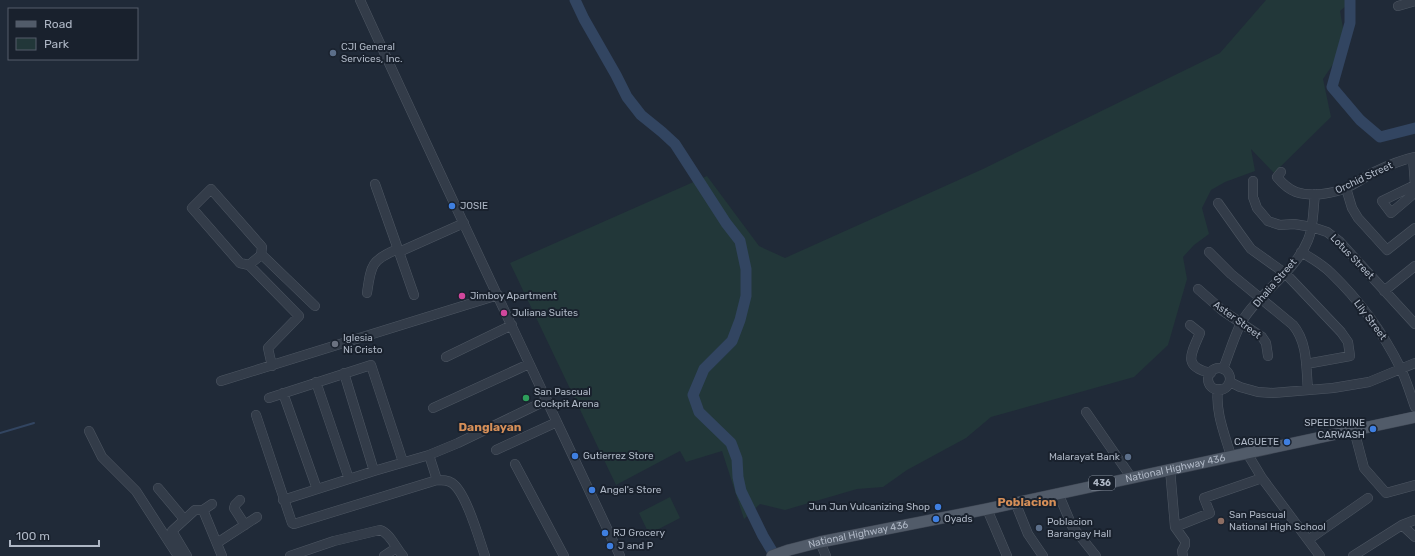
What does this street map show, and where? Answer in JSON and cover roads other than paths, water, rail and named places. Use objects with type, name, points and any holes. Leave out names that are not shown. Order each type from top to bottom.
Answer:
[{"type":"main road","name":"National Highway 436","points":[[772,556],[820,542],[987,509],[1415,417]]},
{"type":"street","points":[[360,0],[405,100],[437,165],[620,556]]},
{"type":"street","points":[[1398,6],[1415,1]]},
{"type":"street","points":[[1414,158],[1415,185]]},
{"type":"street","name":"Orchid Street","points":[[1281,172],[1276,177],[1286,186],[1297,192],[1315,194],[1332,192],[1346,188],[1375,172],[1400,161],[1414,158]]},
{"type":"street","name":"Lotus Street","points":[[1253,181],[1253,197],[1257,208],[1268,221],[1280,225],[1294,224],[1312,227],[1327,232],[1339,241],[1415,324]]},
{"type":"street","points":[[375,184],[414,295]]},
{"type":"street","points":[[1346,188],[1352,208],[1358,218],[1387,250],[1415,228]]},
{"type":"street","points":[[272,366],[268,348],[299,316],[249,265],[240,263],[192,208],[210,190],[261,246],[261,254],[316,306]]},
{"type":"street","name":"Dhalia Street","points":[[1223,369],[1241,323],[1260,299],[1286,274],[1308,240],[1312,227],[1315,194]]},
{"type":"street","points":[[1218,203],[1252,249],[1286,274],[1341,332],[1348,342],[1350,356],[1306,364]]},
{"type":"street","points":[[367,293],[370,274],[376,261],[381,257],[464,223]]},
{"type":"street","points":[[1209,252],[1231,274],[1293,325],[1300,334],[1304,345],[1308,390]]},
{"type":"street","name":"Lily Street","points":[[1301,252],[1320,263],[1331,273],[1366,314],[1385,340],[1400,368],[1415,407]]},
{"type":"street","points":[[249,265],[261,254]]},
{"type":"street","points":[[1384,291],[1415,266]]},
{"type":"street","name":"Aster Street","points":[[1198,289],[1222,311],[1262,337],[1266,343],[1268,356]]},
{"type":"street","points":[[221,381],[498,295]]},
{"type":"street","points":[[446,357],[512,325]]},
{"type":"street","points":[[1190,326],[1200,333],[1191,356],[1192,364],[1199,370],[1211,373]]},
{"type":"street","points":[[1230,382],[1240,387],[1258,392],[1273,393],[1333,388],[1369,382],[1415,363]]},
{"type":"street","points":[[269,398],[370,364],[372,366],[403,462]]},
{"type":"street","points":[[433,408],[529,364]]},
{"type":"street","points":[[1216,369],[1223,369],[1230,375],[1230,382],[1225,388],[1218,389],[1212,386],[1209,380],[1211,373],[1216,369]]},
{"type":"street","points":[[344,373],[374,471]]},
{"type":"street","points":[[316,382],[349,479]]},
{"type":"street","points":[[1218,389],[1217,400],[1219,411],[1232,456]]},
{"type":"street","points":[[284,393],[317,489]]},
{"type":"street","points":[[283,500],[429,455],[458,443],[547,400]]},
{"type":"street","points":[[1086,412],[1131,477]]},
{"type":"street","points":[[256,415],[283,500],[292,523],[296,524],[437,480],[450,481],[456,486],[465,501],[485,556]]},
{"type":"street","points":[[496,450],[557,422]]},
{"type":"street","points":[[1354,430],[1364,468],[1386,493],[1415,485]]},
{"type":"street","points":[[88,431],[102,457],[136,491],[178,556]]},
{"type":"street","points":[[1247,453],[1262,478],[1320,556]]},
{"type":"street","points":[[429,455],[437,480]]},
{"type":"street","points":[[515,464],[564,556]]},
{"type":"street","points":[[1170,469],[1175,527],[1185,541],[1182,551],[1183,556]]},
{"type":"street","points":[[1175,527],[1210,513],[1204,498],[1262,478]]},
{"type":"street","points":[[158,488],[184,519]]},
{"type":"street","points":[[1058,493],[1072,526],[1096,556]]},
{"type":"street","points":[[1308,540],[1368,498]]},
{"type":"street","points":[[240,500],[234,508],[245,525]]},
{"type":"street","points":[[1015,502],[1028,534],[1042,556]]},
{"type":"street","points":[[187,556],[172,531],[195,510],[203,510],[212,504]]},
{"type":"street","points":[[987,509],[1007,556]]},
{"type":"street","points":[[203,510],[222,556]]},
{"type":"street","points":[[217,543],[257,517]]},
{"type":"street","points":[[1353,556],[1402,525],[1415,520]]},
{"type":"street","points":[[1402,525],[1415,537]]},
{"type":"street","points":[[290,556],[334,541],[380,530],[388,534],[396,548],[403,556]]},
{"type":"street","points":[[820,542],[826,556]]},
{"type":"street","points":[[384,556],[396,548]]},
{"type":"waterway","points":[[575,0],[627,97],[641,115],[675,144],[726,223],[740,241],[746,269],[746,296],[740,320],[732,341],[704,369],[693,395],[699,412],[731,443],[737,459],[738,477],[741,491],[763,536],[775,556]]},
{"type":"waterway","points":[[1350,0],[1350,23],[1332,87],[1360,120],[1380,137],[1415,128]]},
{"type":"waterway","points":[[0,433],[34,423]]},
{"type":"place","name":"CJI General Services, Inc.","points":[[333,53]]},
{"type":"place","name":"JOSIE","points":[[452,206]]},
{"type":"place","name":"Jimboy Apartment","points":[[462,296]]},
{"type":"place","name":"Juliana Suites","points":[[504,313]]},
{"type":"place","name":"Iglesia Ni Cristo","points":[[335,344]]},
{"type":"place","name":"San Pascual Cockpit Arena","points":[[526,398]]},
{"type":"place","name":"SPEEDSHINE CARWASH","points":[[1373,429]]},
{"type":"place","name":"CAGUETE","points":[[1287,442]]},
{"type":"place","name":"Gutierrez Store","points":[[575,456]]},
{"type":"place","name":"Malarayat Bank","points":[[1128,457]]},
{"type":"place","name":"Angel's Store","points":[[592,490]]},
{"type":"place","name":"Jun Jun Vulcanizing Shop","points":[[938,507]]},
{"type":"place","name":"Oyads","points":[[936,519]]},
{"type":"place","name":"San Pascual National High School","points":[[1221,521]]},
{"type":"place","name":"Poblacion Barangay Hall","points":[[1039,528]]},
{"type":"place","name":"RJ Grocery","points":[[605,533]]},
{"type":"place","name":"J and P","points":[[610,546]]},
{"type":"district","name":"Danglayan","points":[[490,427]]},
{"type":"district","name":"Poblacion","points":[[1027,502]]}]
